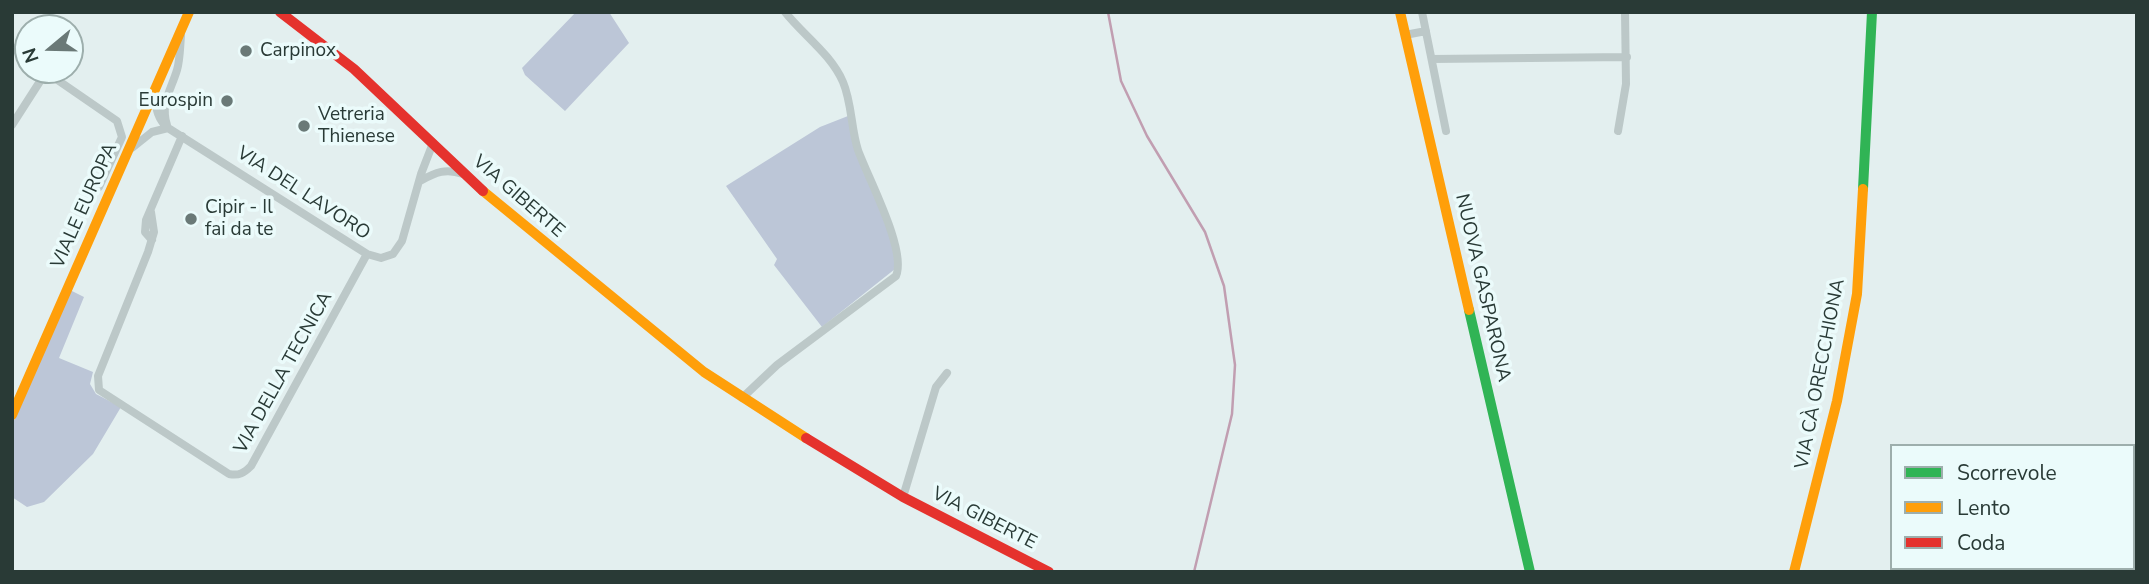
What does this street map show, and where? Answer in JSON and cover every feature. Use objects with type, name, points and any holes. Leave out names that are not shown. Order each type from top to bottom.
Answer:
[{"type":"main road","name":"VIALE EUROPA","points":[[12,415],[189,12]]},
{"type":"main road","name":"VIA GIBERTE","points":[[280,12],[354,69],[465,175],[704,372],[903,497],[1049,572]]},
{"type":"main road","name":"NUOVA GASPARONA","points":[[1400,12],[1530,572]]},
{"type":"main road","name":"VIA CÀ ORECCHIONA","points":[[1794,572],[1837,401],[1857,294],[1872,12]]},
{"type":"street","points":[[742,398],[777,365],[827,330],[895,276],[899,267],[891,233],[858,148],[843,83],[829,60],[785,12]]},
{"type":"street","points":[[1422,12],[1446,131]]},
{"type":"street","points":[[1618,131],[1626,84],[1625,12]]},
{"type":"street","points":[[168,128],[164,108],[177,69],[182,28]]},
{"type":"street","points":[[1405,34],[1426,31]]},
{"type":"street","points":[[1432,59],[1627,57]]},
{"type":"street","points":[[12,125],[37,84]]},
{"type":"street","points":[[64,84],[117,121],[122,131],[122,137],[99,187]]},
{"type":"street","points":[[154,94],[156,111],[168,128]]},
{"type":"street","points":[[128,151],[152,132],[168,128]]},
{"type":"street","name":"VIA DEL LAVORO","points":[[168,128],[367,254],[381,258],[393,254],[401,241],[433,143]]},
{"type":"street","name":"VIA DELLA TECNICA","points":[[182,136],[151,212],[154,232],[152,240],[97,376],[99,390],[229,474],[237,475],[251,466],[367,254]]},
{"type":"street","points":[[427,161],[433,156],[444,154]]},
{"type":"street","points":[[436,172],[444,154]]},
{"type":"street","points":[[420,181],[436,172],[452,170],[465,175]]},
{"type":"street","name":"VIA GIBERTE","points":[[903,497],[936,387],[947,373]]},
{"type":"shaded area","points":[[576,12],[609,12],[629,43],[565,111],[525,75],[522,68]]},
{"type":"shaded area","points":[[848,116],[899,258],[895,269],[822,327],[774,265],[777,259],[726,186],[820,127]]},
{"type":"shaded area","points":[[70,290],[84,297],[59,358],[93,372],[90,384],[96,394],[121,407],[93,454],[44,502],[27,507],[12,497],[12,425]]},
{"type":"waterway","points":[[1108,12],[1121,81],[1147,136],[1205,232],[1224,286],[1235,365],[1232,414],[1194,572]]},
{"type":"traffic: fast","points":[[1863,189],[1872,12]]},
{"type":"traffic: fast","points":[[1469,310],[1530,572]]},
{"type":"traffic: slow","points":[[12,415],[189,12]]},
{"type":"traffic: slow","points":[[1400,12],[1469,310]]},
{"type":"traffic: slow","points":[[1794,572],[1837,401],[1857,294],[1863,189]]},
{"type":"traffic: slow","points":[[483,191],[704,372],[806,438]]},
{"type":"traffic: jam","points":[[280,12],[354,69],[483,191]]},
{"type":"traffic: jam","points":[[806,438],[903,497],[1049,572]]},
{"type":"place","name":"Carpinox","points":[[246,51]]},
{"type":"place","name":"Eurospin","points":[[227,101]]},
{"type":"place","name":"Vetreria Thienese","points":[[304,126]]},
{"type":"place","name":"Cipir - Il fai da te","points":[[191,219]]}]
